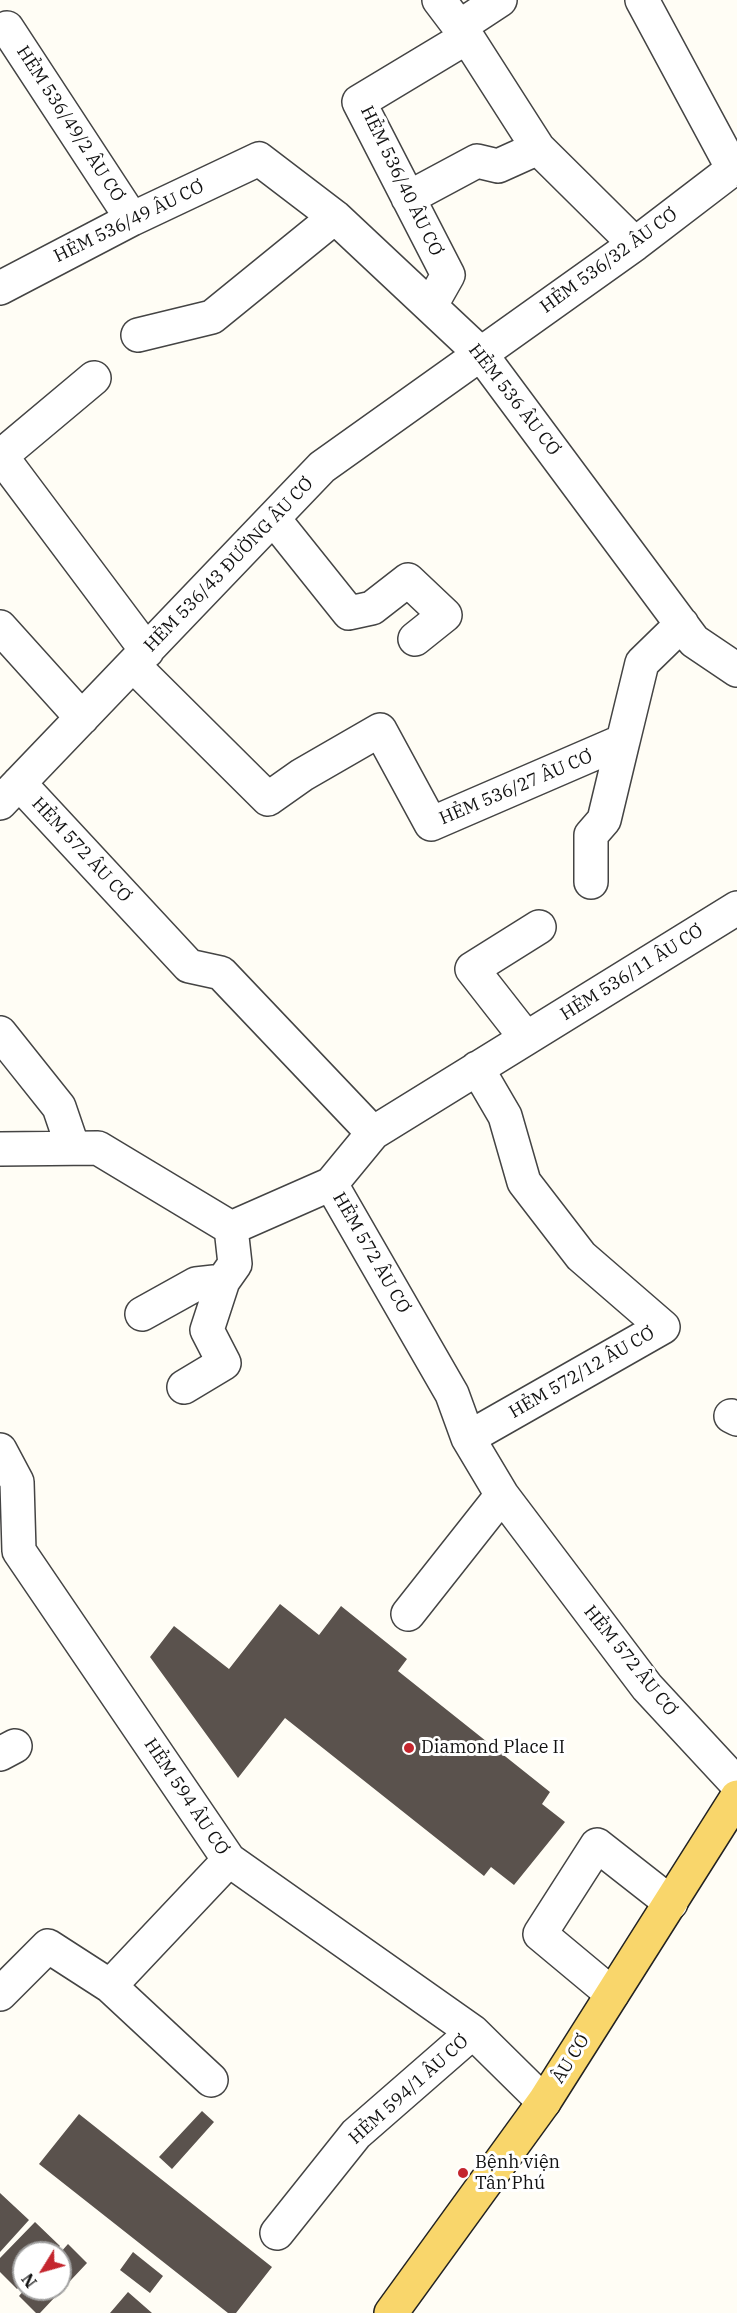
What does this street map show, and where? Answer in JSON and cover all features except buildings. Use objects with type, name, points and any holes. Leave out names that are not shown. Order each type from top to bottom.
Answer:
[{"type":"main road","name":"ÂU CƠ","points":[[391,2313],[543,2102],[737,1797]]},
{"type":"street","points":[[439,0],[463,32],[538,148],[635,244]]},
{"type":"street","points":[[463,32],[500,0]]},
{"type":"street","points":[[642,0],[735,168]]},
{"type":"street","name":"HẺM 536/49/2 ÂU CƠ","points":[[7,28],[132,219]]},
{"type":"street","name":"HẺM 536/40 ÂU CƠ","points":[[431,305],[448,275],[359,102],[463,32]]},
{"type":"street","points":[[408,198],[477,161],[498,166],[538,148]]},
{"type":"street","name":"HẺM 536/49 ÂU CƠ","points":[[0,288],[132,219],[259,159]]},
{"type":"street","name":"HẺM 536 ÂU CƠ","points":[[259,159],[335,217],[480,353],[694,641],[737,670]]},
{"type":"street","name":"HẺM 536/32 ÂU CƠ","points":[[480,353],[635,244],[735,168]]},
{"type":"street","points":[[138,335],[212,317],[335,217]]},
{"type":"street","name":"HẺM 536/43 ĐƯỜNG ÂU CƠ","points":[[10,793],[322,467],[480,353]]},
{"type":"street","points":[[94,378],[1,456],[140,658]]},
{"type":"street","points":[[273,518],[350,613],[372,608],[408,580],[445,615],[415,639]]},
{"type":"street","name":"HẺM 536/27 ÂU CƠ","points":[[591,882],[591,835],[604,820],[642,663],[682,624]]},
{"type":"street","points":[[0,627],[82,718]]},
{"type":"street","name":"HẺM 536/27 ÂU CƠ","points":[[140,658],[268,800],[302,775],[380,730],[432,824],[623,741]]},
{"type":"street","name":"HẺM 572 ÂU CƠ","points":[[10,793],[189,966],[221,973],[373,1132],[331,1184],[452,1394],[468,1438],[502,1495],[647,1687],[737,1784]]},
{"type":"street","name":"HẺM 536/11 ÂU CƠ","points":[[373,1132],[737,908]]},
{"type":"street","points":[[526,1038],[472,969],[539,927]]},
{"type":"street","points":[[0,1034],[59,1107],[74,1148]]},
{"type":"street","name":"HẺM 572/12 ÂU CƠ","points":[[468,1438],[663,1327],[581,1256],[524,1182],[505,1116],[477,1068]]},
{"type":"street","points":[[0,1149],[98,1148],[231,1228]]},
{"type":"street","points":[[231,1228],[331,1184]]},
{"type":"street","points":[[184,1388],[224,1363],[207,1330],[223,1281],[235,1264],[231,1228]]},
{"type":"street","points":[[142,1314],[196,1284],[223,1281]]},
{"type":"street","name":"HẺM 594 ÂU CƠ","points":[[0,1450],[20,1551],[229,1860],[473,2032],[543,2102]]},
{"type":"street","points":[[408,1614],[502,1495]]},
{"type":"street","points":[[612,1994],[540,1934],[597,1845],[670,1903]]},
{"type":"street","points":[[110,1986],[229,1860]]},
{"type":"street","points":[[0,1994],[48,1946],[110,1986],[210,2080]]},
{"type":"street","name":"HẺM 594/1 ÂU CƠ","points":[[277,2233],[356,2134],[473,2032]]},
{"type":"place","name":"Diamond Place II","points":[[409,1748]]},
{"type":"place","name":"Bệnh viện Tân Phú","points":[[463,2173]]}]
